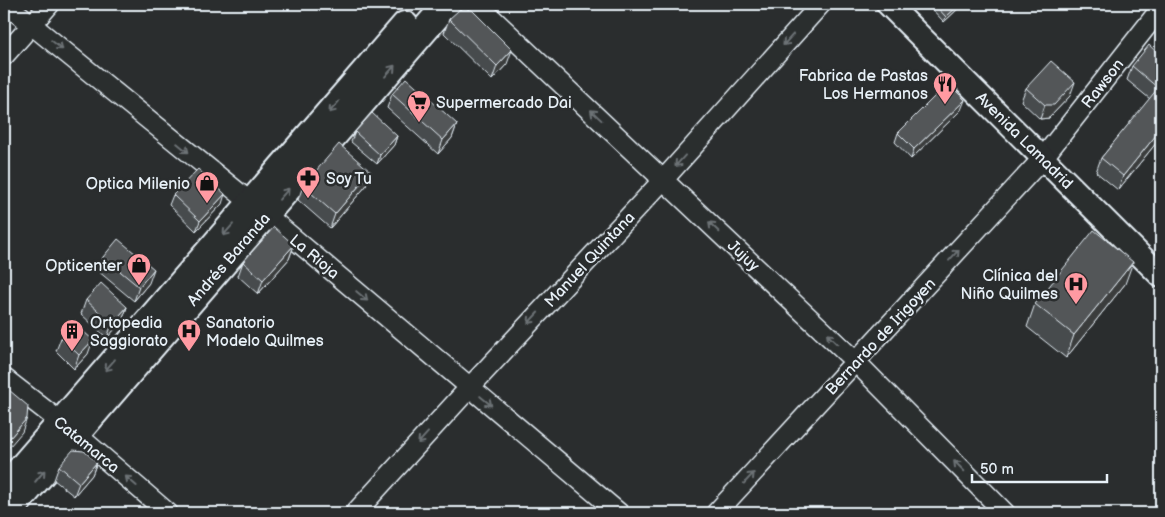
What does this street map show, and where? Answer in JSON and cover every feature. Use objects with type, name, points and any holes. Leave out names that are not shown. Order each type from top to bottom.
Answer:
[{"type":"main road","name":"Andrés Baranda","points":[[258,209],[424,4]]},
{"type":"main road","name":"Andrés Baranda","points":[[8,513],[68,428],[258,209],[447,4]]},
{"type":"main road","name":"Andrés Baranda","points":[[4,488],[68,428]]},
{"type":"street","name":"La Rioja","points":[[6,4],[258,209],[619,513]]},
{"type":"street","points":[[4,56],[50,4]]},
{"type":"street","name":"Jujuy","points":[[477,4],[856,362],[1005,513]]},
{"type":"street","name":"Manuel Quintana","points":[[355,513],[664,179],[821,4]]},
{"type":"street","name":"Avenida Lamadrid","points":[[888,4],[1161,276]]},
{"type":"street","name":"Rawson","points":[[1043,158],[1161,8]]},
{"type":"street","name":"Bernardo de Irigoyen","points":[[716,513],[1043,158]]},
{"type":"street","name":"Catamarca","points":[[4,378],[68,428],[168,513]]},
{"type":"building","points":[[934,4],[960,4],[946,17]]},
{"type":"building","points":[[459,10],[472,10],[512,50],[497,66],[449,19]]},
{"type":"building","points":[[1149,45],[1161,56],[1161,129],[1123,176],[1101,158],[1158,88],[1132,66]]},
{"type":"building","points":[[1051,61],[1075,82],[1054,105],[1045,105],[1026,88]]},
{"type":"building","points":[[406,78],[457,124],[443,140],[392,94]]},
{"type":"building","points":[[948,83],[965,100],[914,149],[898,133]]},
{"type":"building","points":[[372,113],[397,136],[380,155],[355,132]]},
{"type":"building","points":[[339,144],[371,172],[335,214],[303,186]]},
{"type":"building","points":[[198,169],[225,194],[200,221],[173,195]]},
{"type":"building","points":[[274,227],[294,245],[263,280],[243,262]]},
{"type":"building","name":"Clínica del Niño Quilmes","points":[[1094,230],[1133,262],[1074,335],[1035,304]]},
{"type":"building","points":[[118,239],[154,269],[139,287],[103,257]]},
{"type":"building","points":[[101,283],[127,307],[112,324],[86,300]]},
{"type":"building","points":[[74,323],[93,340],[79,355],[61,338]]},
{"type":"building","points":[[9,390],[28,406],[27,418],[4,445],[4,396]]},
{"type":"building","points":[[73,450],[84,451],[97,462],[79,483],[59,466]]},
{"type":"place","name":"Fabrica de Pastas Los Hermanos","points":[[945,105]]},
{"type":"place","name":"Supermercado Dai","points":[[419,123]]},
{"type":"place","name":"Soy Tu","points":[[308,199]]},
{"type":"place","name":"Optica Milenio","points":[[207,204]]},
{"type":"place","name":"Opticenter","points":[[139,286]]},
{"type":"place","name":"Clínica del Niño Quilmes","points":[[1076,305]]},
{"type":"place","name":"Ortopedia Saggiorato","points":[[72,352]]},
{"type":"place","name":"Sanatorio Modelo Quilmes","points":[[189,352]]}]
